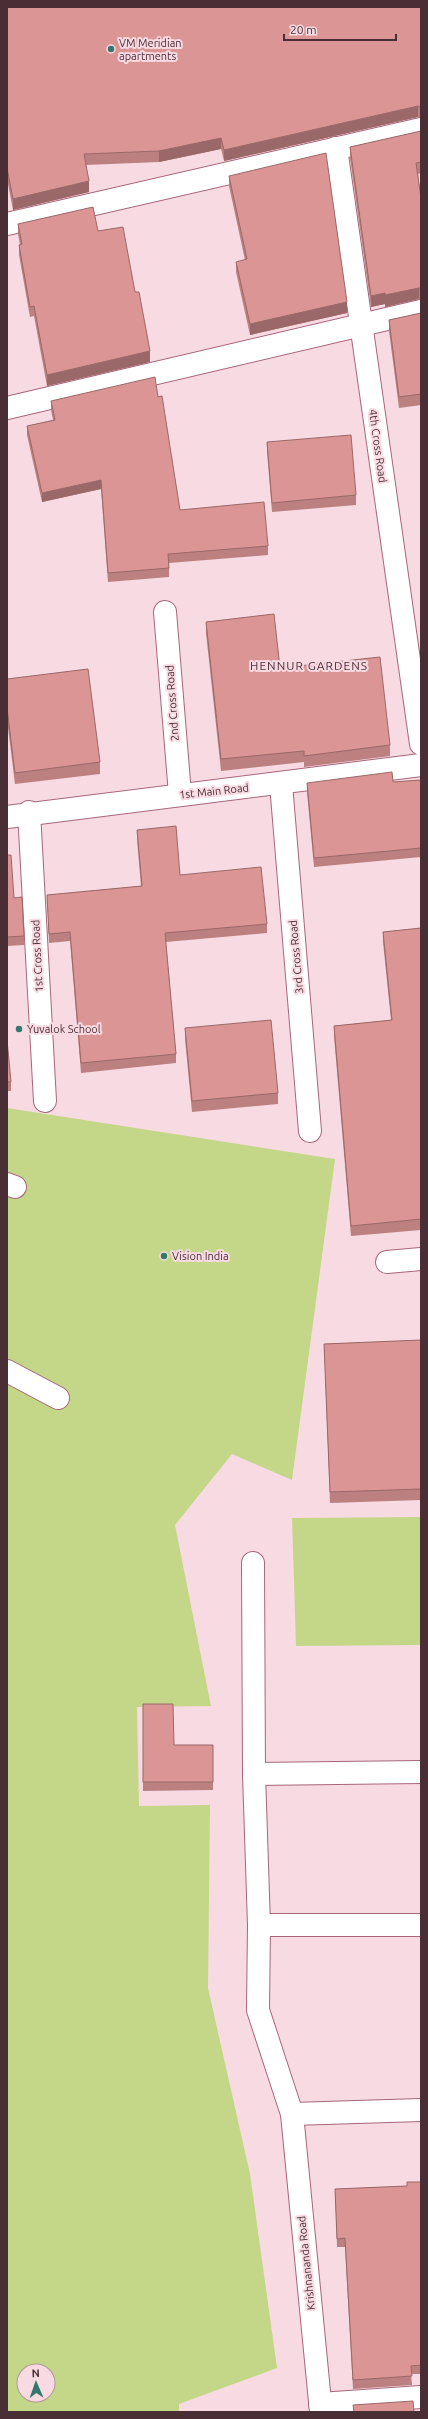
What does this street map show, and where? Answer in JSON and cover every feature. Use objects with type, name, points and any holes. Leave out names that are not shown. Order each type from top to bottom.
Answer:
[{"type":"street","points":[[7,224],[336,148],[421,130]]},
{"type":"street","name":"4th Cross Road","points":[[336,148],[421,744]]},
{"type":"street","points":[[7,408],[421,311]]},
{"type":"street","name":"2nd Cross Road","points":[[165,612],[180,794]]},
{"type":"street","name":"1st Main Road","points":[[7,816],[180,794],[281,784],[421,765]]},
{"type":"street","name":"3rd Cross Road","points":[[281,784],[310,1131]]},
{"type":"street","name":"1st Cross Road","points":[[29,812],[45,1100]]},
{"type":"street","points":[[387,1262],[421,1259]]},
{"type":"street","points":[[7,1371],[58,1398]]},
{"type":"street","name":"Krishnananda Road","points":[[253,1563],[254,1774],[258,1925],[258,2010],[292,2114],[320,2408]]},
{"type":"street","points":[[254,1774],[421,1772]]},
{"type":"street","points":[[258,1925],[421,1925]]},
{"type":"street","points":[[292,2114],[421,2110]]},
{"type":"street","points":[[320,2408],[421,2398]]},
{"type":"green space","points":[[7,1108],[335,1159],[292,1480],[232,1454],[175,1525],[211,1706],[137,1707],[139,1806],[210,1805],[208,1988],[250,2174],[277,2368],[179,2404],[179,2412],[7,2412]]},
{"type":"green space","points":[[421,1517],[421,1645],[296,1646],[292,1518]]},
{"type":"building","points":[[7,7],[421,7],[421,107],[418,106],[224,150],[221,138],[159,151],[84,154],[89,181],[13,199],[7,168]]},
{"type":"building","points":[[421,131],[421,162],[416,163],[421,198],[421,288],[385,295],[385,293],[371,296],[350,147]]},
{"type":"building","points":[[326,153],[347,302],[250,324],[236,262],[247,259],[229,176]]},
{"type":"building","points":[[93,207],[98,231],[123,227],[135,292],[139,292],[150,351],[47,375],[34,306],[30,307],[19,245],[22,244],[18,224]]},
{"type":"building","points":[[421,313],[421,394],[399,397],[389,320]]},
{"type":"building","points":[[155,377],[158,397],[162,396],[180,510],[264,502],[268,546],[168,554],[169,568],[108,573],[101,480],[42,493],[27,426],[55,420],[51,401]]},
{"type":"building","points":[[351,435],[356,495],[272,503],[267,442]]},
{"type":"building","points":[[274,614],[280,668],[380,657],[390,745],[304,756],[304,751],[221,759],[206,622]]},
{"type":"building","points":[[88,669],[100,762],[15,773],[7,708],[7,679]]},
{"type":"building","points":[[392,772],[393,782],[421,780],[421,848],[314,858],[307,783]]},
{"type":"building","points":[[176,826],[180,875],[261,867],[267,924],[165,933],[176,1054],[81,1063],[70,932],[49,934],[47,895],[142,886],[137,830]]},
{"type":"building","points":[[7,855],[11,855],[14,898],[22,897],[24,936],[7,937]]},
{"type":"building","points":[[421,928],[421,1219],[351,1226],[334,1026],[392,1020],[383,932]]},
{"type":"building","points":[[271,1020],[278,1093],[192,1101],[185,1028]]},
{"type":"building","points":[[7,1040],[11,1082],[7,1082]]},
{"type":"building","points":[[421,1340],[421,1489],[330,1492],[324,1344]]},
{"type":"building","points":[[143,1704],[173,1704],[174,1745],[213,1745],[213,1782],[143,1782]]},
{"type":"building","points":[[407,2182],[421,2182],[421,2365],[411,2366],[412,2376],[353,2380],[345,2238],[337,2239],[335,2189],[407,2186]]},
{"type":"building","points":[[413,2401],[414,2412],[354,2412],[353,2405]]},
{"type":"place","name":"VM Meridian apartments","points":[[111,49]]},
{"type":"place","name":"Yuvalok School","points":[[19,1029]]},
{"type":"place","name":"Vision India","points":[[164,1256]]},
{"type":"district","name":"HENNUR GARDENS","points":[[309,665]]}]
